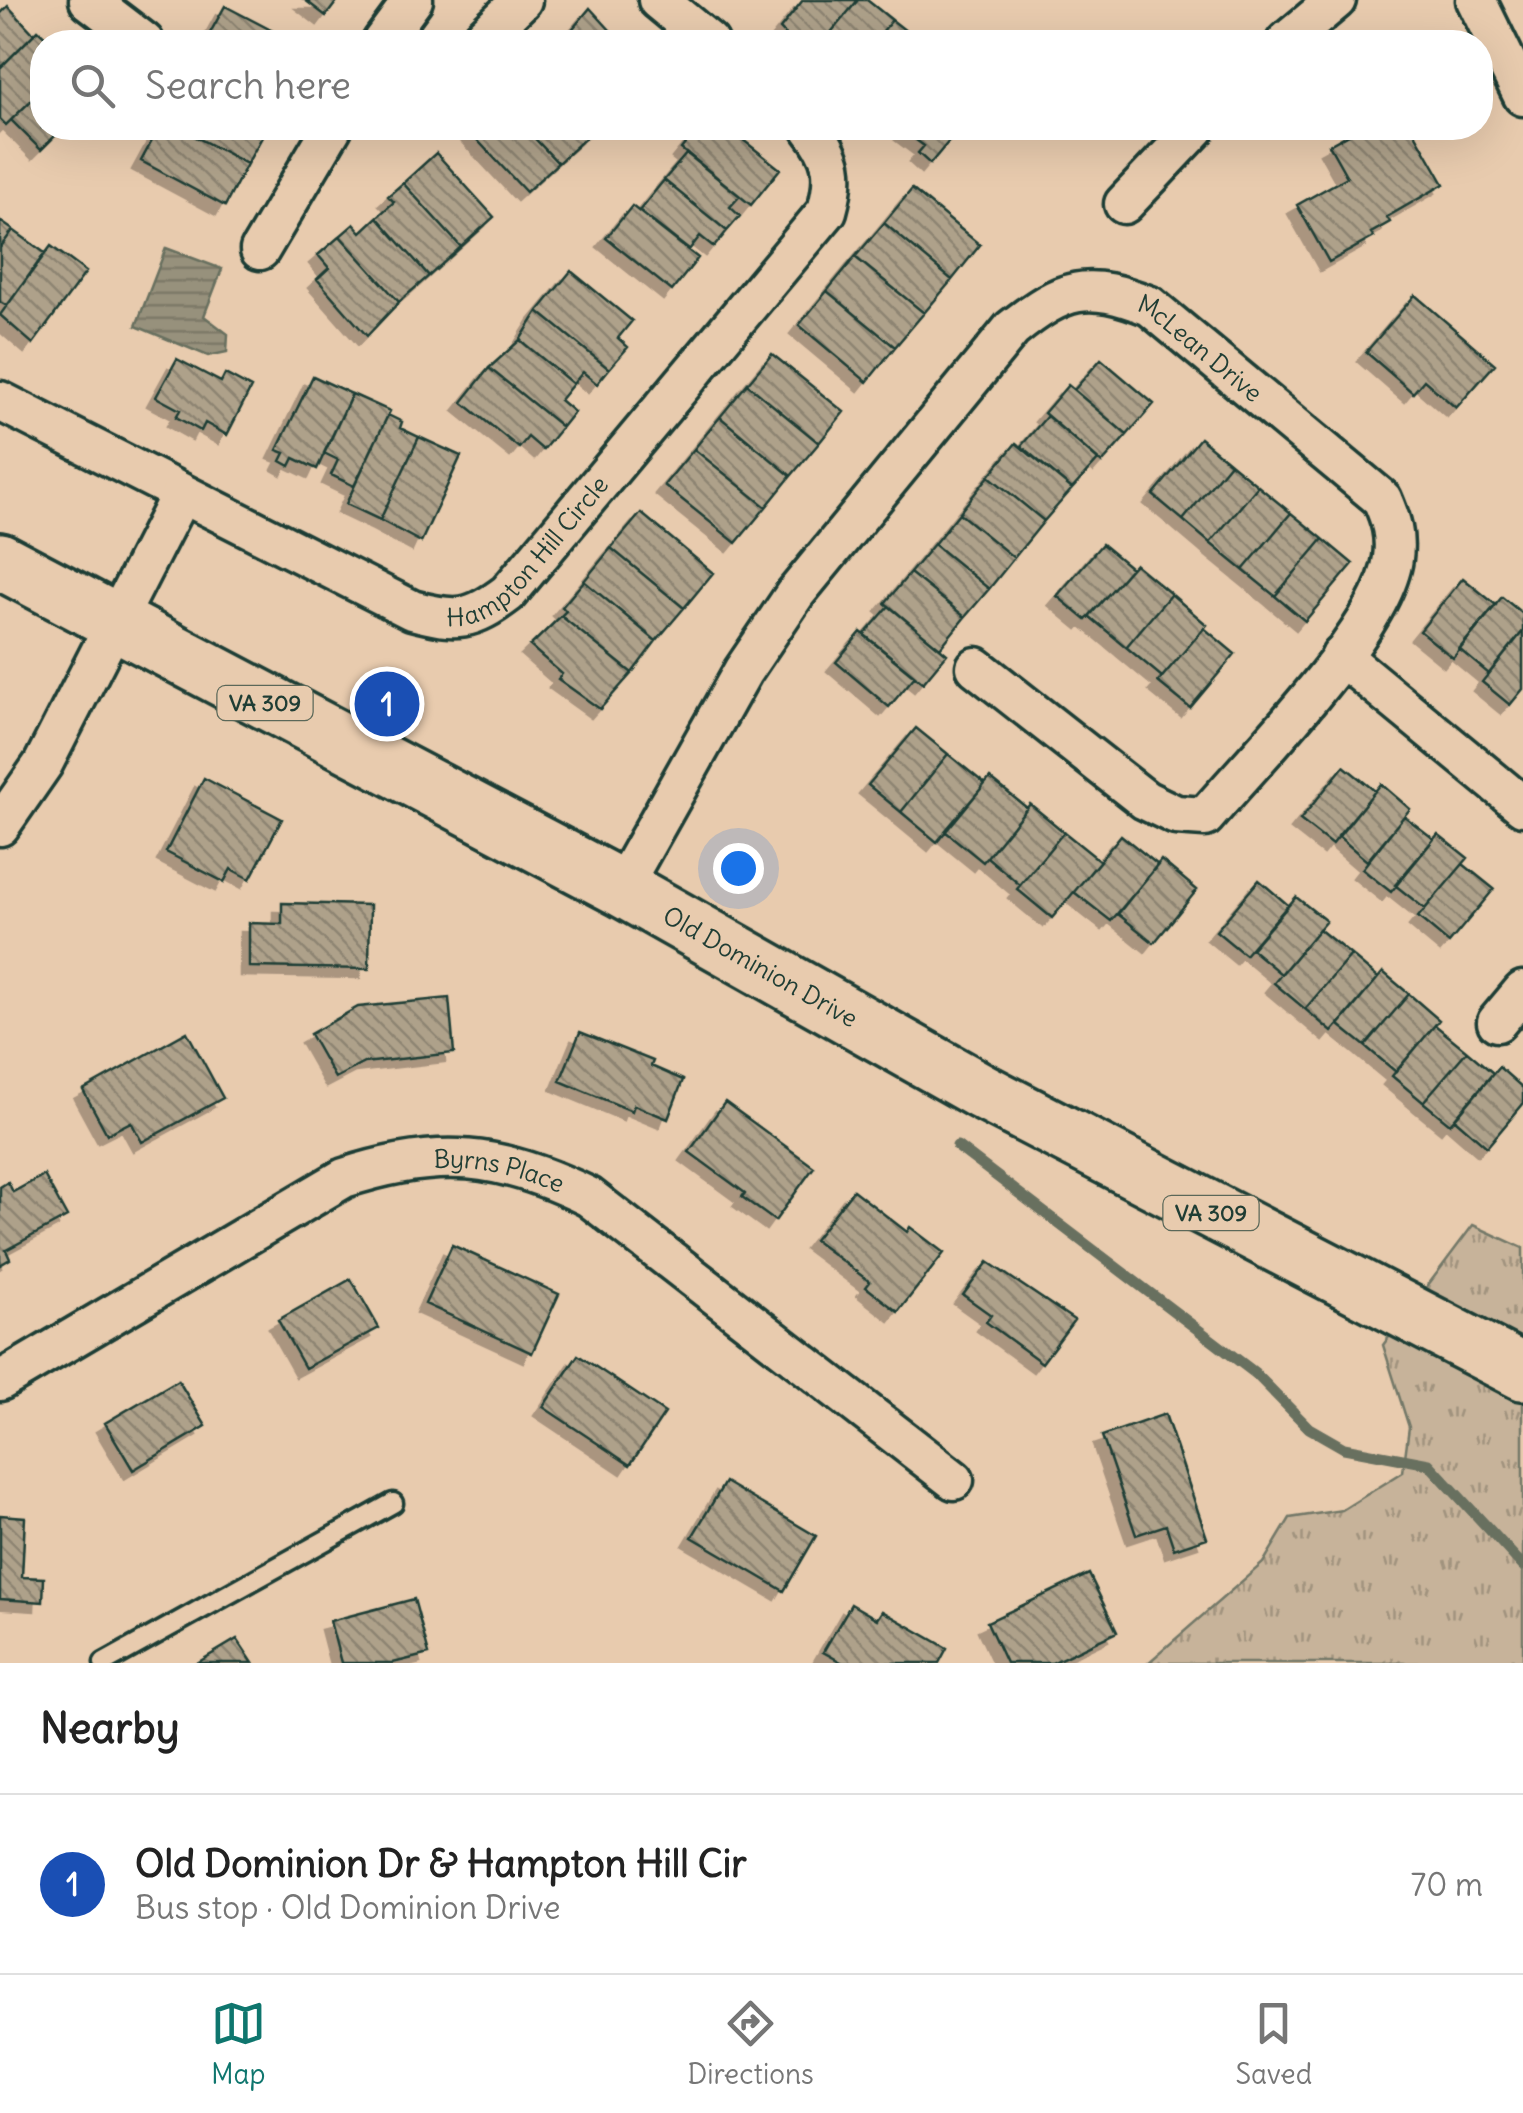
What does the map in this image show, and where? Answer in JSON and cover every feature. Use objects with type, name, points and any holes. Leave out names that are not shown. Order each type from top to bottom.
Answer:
[{"type":"main road","name":"Old Dominion Drive","points":[[0,560],[114,624],[621,888],[981,1092],[1523,1372]]},
{"type":"street","points":[[90,0],[129,30]]},
{"type":"street","points":[[391,30],[413,0]]},
{"type":"street","points":[[491,30],[522,0]]},
{"type":"street","points":[[658,0],[694,30]]},
{"type":"street","points":[[1300,30],[1336,0]]},
{"type":"street","points":[[1476,0],[1491,30]]},
{"type":"street","points":[[1493,35],[1523,96]]},
{"type":"street","points":[[260,250],[328,140]]},
{"type":"street","name":"Hampton Hill Circle","points":[[0,401],[412,610],[446,619],[479,615],[508,593],[827,210],[834,185],[833,157],[820,140]]},
{"type":"street","points":[[1124,204],[1185,140]]},
{"type":"street","name":"McLean Drive","points":[[621,888],[743,670],[795,594],[1012,330],[1042,305],[1073,290],[1110,290],[1150,306],[1382,500],[1395,529],[1393,561],[1382,598],[1341,656],[1205,818],[1176,815],[1145,800],[976,667]]},
{"type":"street","points":[[0,826],[42,764],[180,494]]},
{"type":"street","points":[[1341,656],[1523,806]]},
{"type":"street","points":[[1497,1022],[1523,990]]},
{"type":"street","name":"Byrns Place","points":[[0,1381],[344,1178],[392,1162],[443,1156],[492,1160],[542,1174],[588,1196],[954,1480]]},
{"type":"lane","points":[[104,1663],[392,1504]]},
{"type":"green space","points":[[1473,1225],[1523,1248],[1523,1663],[1148,1663],[1263,1563],[1290,1518],[1342,1510],[1403,1472],[1409,1427],[1383,1345]]},
{"type":"shaded area","points":[[166,248],[222,269],[204,316],[228,334],[227,352],[208,356],[136,326]]},
{"type":"building","points":[[305,0],[338,0],[326,16]]},
{"type":"building","points":[[803,0],[858,0],[833,30],[780,29]]},
{"type":"building","points":[[858,0],[867,0],[892,20],[884,30],[833,30]]},
{"type":"building","points":[[8,6],[30,30],[30,38],[0,68],[0,14]]},
{"type":"building","points":[[225,6],[271,30],[212,30]]},
{"type":"building","points":[[590,8],[610,30],[572,30]]},
{"type":"building","points":[[892,20],[905,30],[884,30]]},
{"type":"building","points":[[30,38],[30,102],[6,125],[0,119],[0,68]]},
{"type":"building","points":[[30,102],[30,139],[11,120]]},
{"type":"building","points":[[31,140],[51,140],[41,150]]},
{"type":"building","points":[[152,140],[202,140],[247,164],[225,206],[141,161]]},
{"type":"building","points":[[202,140],[260,140],[247,164]]},
{"type":"building","points":[[477,140],[536,140],[558,163],[526,192]]},
{"type":"building","points":[[536,140],[583,140],[558,163]]},
{"type":"building","points":[[688,140],[743,140],[780,169],[751,205],[681,149]]},
{"type":"building","points":[[916,140],[950,140],[930,164],[918,153],[924,146]]},
{"type":"building","points":[[1338,140],[1419,140],[1444,184],[1387,217],[1390,222],[1371,233],[1374,237],[1329,262],[1297,205],[1347,177],[1329,145]]},
{"type":"building","points":[[436,153],[494,217],[461,247],[403,183]]},
{"type":"building","points":[[687,153],[740,196],[730,207],[740,216],[727,231],[664,180]]},
{"type":"building","points":[[664,180],[727,231],[714,247],[700,236],[689,250],[639,211]]},
{"type":"building","points":[[403,183],[461,247],[429,276],[377,217],[394,202],[388,196]]},
{"type":"building","points":[[912,189],[980,245],[952,280],[884,223]]},
{"type":"building","points":[[632,206],[698,258],[672,291],[606,238]]},
{"type":"building","points":[[377,217],[429,276],[399,302],[340,236],[354,224],[361,232]]},
{"type":"building","points":[[0,221],[13,230],[0,248]]},
{"type":"building","points":[[884,223],[952,280],[924,313],[855,257]]},
{"type":"building","points":[[13,230],[45,253],[7,306],[0,302],[0,248]]},
{"type":"building","points":[[340,236],[399,302],[367,336],[317,279],[329,268],[318,255]]},
{"type":"building","points":[[51,246],[86,272],[33,344],[0,315]]},
{"type":"building","points":[[855,257],[924,313],[895,347],[827,291]]},
{"type":"building","points":[[571,271],[632,321],[618,338],[628,347],[609,369],[538,311]]},
{"type":"building","points":[[827,291],[895,347],[867,382],[799,325]]},
{"type":"building","points":[[1415,295],[1495,364],[1456,408],[1424,380],[1413,393],[1366,352]]},
{"type":"building","points":[[538,311],[609,369],[597,384],[583,372],[573,384],[520,340]]},
{"type":"building","points":[[520,340],[573,384],[560,400],[574,412],[562,427],[489,368]]},
{"type":"building","points":[[772,354],[844,412],[819,443],[747,384]]},
{"type":"building","points":[[177,359],[221,382],[225,374],[251,388],[227,435],[205,423],[201,431],[176,417],[180,410],[156,397]]},
{"type":"building","points":[[1101,359],[1154,404],[1127,435],[1074,390]]},
{"type":"building","points":[[489,368],[562,427],[543,450],[528,437],[519,448],[462,402]]},
{"type":"building","points":[[313,376],[352,394],[317,469],[294,458],[290,466],[281,461],[285,453],[277,450]]},
{"type":"building","points":[[747,384],[819,443],[791,476],[720,417]]},
{"type":"building","points":[[1068,385],[1127,435],[1102,463],[1044,413]]},
{"type":"building","points":[[352,394],[390,411],[354,486],[331,475],[338,460],[324,453]]},
{"type":"building","points":[[388,415],[402,422],[400,428],[419,437],[380,520],[346,504]]},
{"type":"building","points":[[1047,416],[1098,460],[1072,489],[1021,446]]},
{"type":"building","points":[[720,417],[791,476],[766,507],[694,449]]},
{"type":"building","points":[[419,437],[461,456],[421,542],[380,520]]},
{"type":"building","points":[[1200,438],[1230,463],[1183,520],[1153,495]]},
{"type":"building","points":[[1016,443],[1072,489],[1044,521],[989,476]]},
{"type":"building","points":[[694,449],[766,507],[736,543],[664,485]]},
{"type":"building","points":[[1230,463],[1258,486],[1210,543],[1183,520]]},
{"type":"building","points":[[989,476],[1044,521],[1014,558],[959,513]]},
{"type":"building","points":[[1258,486],[1291,513],[1243,570],[1210,543]]},
{"type":"building","points":[[641,513],[713,573],[684,608],[611,548]]},
{"type":"building","points":[[959,513],[1014,558],[989,589],[934,544]]},
{"type":"building","points":[[1291,513],[1323,539],[1275,596],[1243,570]]},
{"type":"building","points":[[1323,539],[1353,564],[1305,621],[1275,596]]},
{"type":"building","points":[[934,544],[989,589],[965,617],[910,573]]},
{"type":"building","points":[[1102,544],[1131,568],[1086,620],[1057,596]]},
{"type":"building","points":[[611,548],[684,608],[656,641],[584,581]]},
{"type":"building","points":[[1135,564],[1171,594],[1126,647],[1089,616]]},
{"type":"building","points":[[910,573],[965,617],[940,648],[885,603]]},
{"type":"building","points":[[1463,578],[1496,605],[1453,658],[1420,631]]},
{"type":"building","points":[[584,581],[656,641],[632,673],[561,616],[566,611],[562,607]]},
{"type":"building","points":[[1171,594],[1207,625],[1162,677],[1126,647]]},
{"type":"building","points":[[1502,597],[1523,614],[1523,631],[1489,674],[1459,649]]},
{"type":"building","points":[[889,606],[947,654],[923,683],[864,635]]},
{"type":"building","points":[[561,616],[632,673],[600,709],[558,679],[562,674],[530,646]]},
{"type":"building","points":[[1204,628],[1235,654],[1190,708],[1158,682]]},
{"type":"building","points":[[1523,631],[1523,689],[1510,705],[1482,682]]},
{"type":"building","points":[[861,632],[915,676],[889,707],[836,662]]},
{"type":"building","points":[[916,728],[948,754],[901,812],[868,785]]},
{"type":"building","points":[[948,754],[985,784],[937,842],[901,812]]},
{"type":"building","points":[[1344,766],[1375,791],[1332,845],[1300,820]]},
{"type":"building","points":[[204,778],[282,819],[250,879],[231,869],[224,882],[166,852]]},
{"type":"building","points":[[990,778],[1027,808],[983,862],[945,831]]},
{"type":"building","points":[[1381,784],[1410,809],[1367,861],[1338,836]]},
{"type":"building","points":[[1030,804],[1064,832],[1020,885],[987,857]]},
{"type":"building","points":[[1404,816],[1434,839],[1391,892],[1362,869]]},
{"type":"building","points":[[1064,832],[1100,861],[1052,918],[1017,889]]},
{"type":"building","points":[[1438,834],[1468,858],[1425,909],[1395,885]]},
{"type":"building","points":[[1121,835],[1158,865],[1111,921],[1074,892]]},
{"type":"building","points":[[1161,860],[1197,890],[1154,943],[1118,914]]},
{"type":"building","points":[[1463,864],[1494,889],[1449,943],[1418,917]]},
{"type":"building","points":[[1259,880],[1288,905],[1245,955],[1216,931]]},
{"type":"building","points":[[1296,897],[1326,921],[1281,974],[1251,949]]},
{"type":"building","points":[[282,903],[370,905],[369,969],[249,967],[249,923],[282,924]]},
{"type":"building","points":[[1319,929],[1351,955],[1305,1009],[1274,983]]},
{"type":"building","points":[[1351,955],[1378,978],[1332,1032],[1305,1009]]},
{"type":"building","points":[[1383,972],[1409,994],[1365,1046],[1339,1025]]},
{"type":"building","points":[[1409,994],[1439,1020],[1396,1072],[1365,1046]]},
{"type":"building","points":[[449,998],[454,1053],[364,1063],[335,1078],[310,1034],[358,1007]]},
{"type":"building","points":[[1435,1025],[1467,1051],[1423,1102],[1392,1076]]},
{"type":"building","points":[[187,1032],[223,1098],[142,1142],[131,1122],[107,1134],[83,1090]]},
{"type":"building","points":[[580,1032],[653,1061],[651,1066],[683,1080],[668,1119],[634,1105],[632,1111],[560,1081]]},
{"type":"building","points":[[1467,1051],[1493,1073],[1450,1124],[1423,1102]]},
{"type":"building","points":[[1499,1067],[1523,1088],[1523,1104],[1487,1147],[1455,1119]]},
{"type":"building","points":[[725,1102],[814,1167],[775,1221],[742,1197],[745,1193],[689,1152]]},
{"type":"building","points":[[44,1175],[67,1217],[6,1250],[10,1259],[0,1265],[0,1187],[8,1182],[13,1192]]},
{"type":"building","points":[[853,1190],[907,1232],[910,1227],[944,1253],[898,1312],[866,1287],[870,1282],[814,1240]]},
{"type":"building","points":[[452,1245],[559,1294],[532,1353],[425,1304]]},
{"type":"building","points":[[988,1262],[1074,1320],[1042,1363],[986,1322],[991,1315],[963,1295]]},
{"type":"building","points":[[351,1279],[379,1328],[305,1368],[278,1320]]},
{"type":"building","points":[[578,1355],[665,1413],[630,1465],[543,1407]]},
{"type":"building","points":[[178,1380],[206,1426],[133,1470],[105,1423]]},
{"type":"building","points":[[1165,1414],[1207,1538],[1174,1549],[1166,1525],[1136,1535],[1102,1436]]},
{"type":"building","points":[[725,1482],[816,1536],[784,1591],[692,1537]]},
{"type":"building","points":[[0,1515],[25,1517],[22,1577],[44,1578],[43,1602],[0,1599]]},
{"type":"building","points":[[1089,1574],[1117,1632],[1052,1663],[1006,1663],[987,1622]]},
{"type":"building","points":[[414,1599],[429,1654],[393,1663],[341,1663],[330,1621]]},
{"type":"building","points":[[851,1604],[877,1619],[882,1611],[947,1648],[939,1663],[843,1663],[823,1652]]},
{"type":"building","points":[[237,1639],[253,1663],[197,1663]]},
{"type":"waterway","points":[[957,1146],[1255,1373],[1309,1428],[1344,1448],[1429,1464],[1523,1566]]},
{"type":"place","name":"Old Dominion Dr & Hampton Hill Cir","points":[[387,704]]}]
